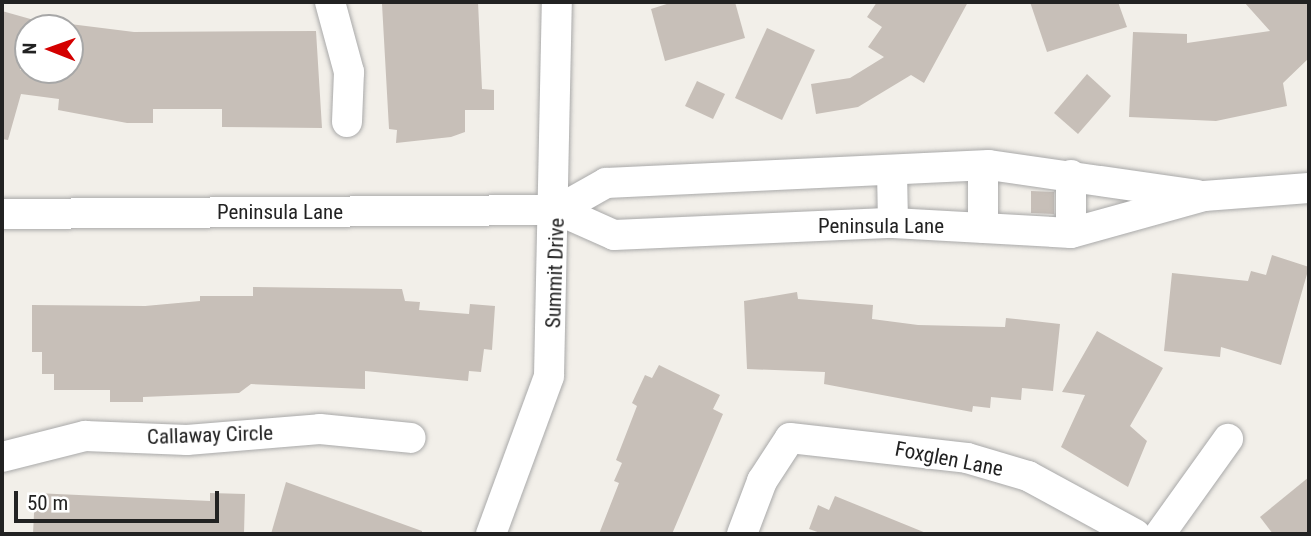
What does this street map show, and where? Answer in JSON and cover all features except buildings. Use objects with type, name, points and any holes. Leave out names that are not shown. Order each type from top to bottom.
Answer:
[{"type":"street","points":[[330,2],[349,72],[347,122]]},
{"type":"street","name":"Summit Drive","points":[[491,534],[550,376],[558,210],[557,2]]},
{"type":"street","points":[[983,166],[983,228]]},
{"type":"street","name":"Peninsula Lane","points":[[558,210],[606,183],[983,166],[1083,177],[1204,196]]},
{"type":"street","points":[[892,171],[893,223]]},
{"type":"street","points":[[1082,231],[1083,177]]},
{"type":"street","name":"Peninsula Lane","points":[[2,214],[558,210],[614,235],[893,223],[1082,231],[1204,196],[1309,188]]},
{"type":"street","name":"Callaway Circle","points":[[6,454],[85,436],[187,440],[320,429],[411,438]]},
{"type":"street","name":"Foxglen Lane","points":[[742,534],[762,481],[790,438],[967,458],[1028,476],[1135,534]]},
{"type":"street","points":[[1160,534],[1228,439]]}]
